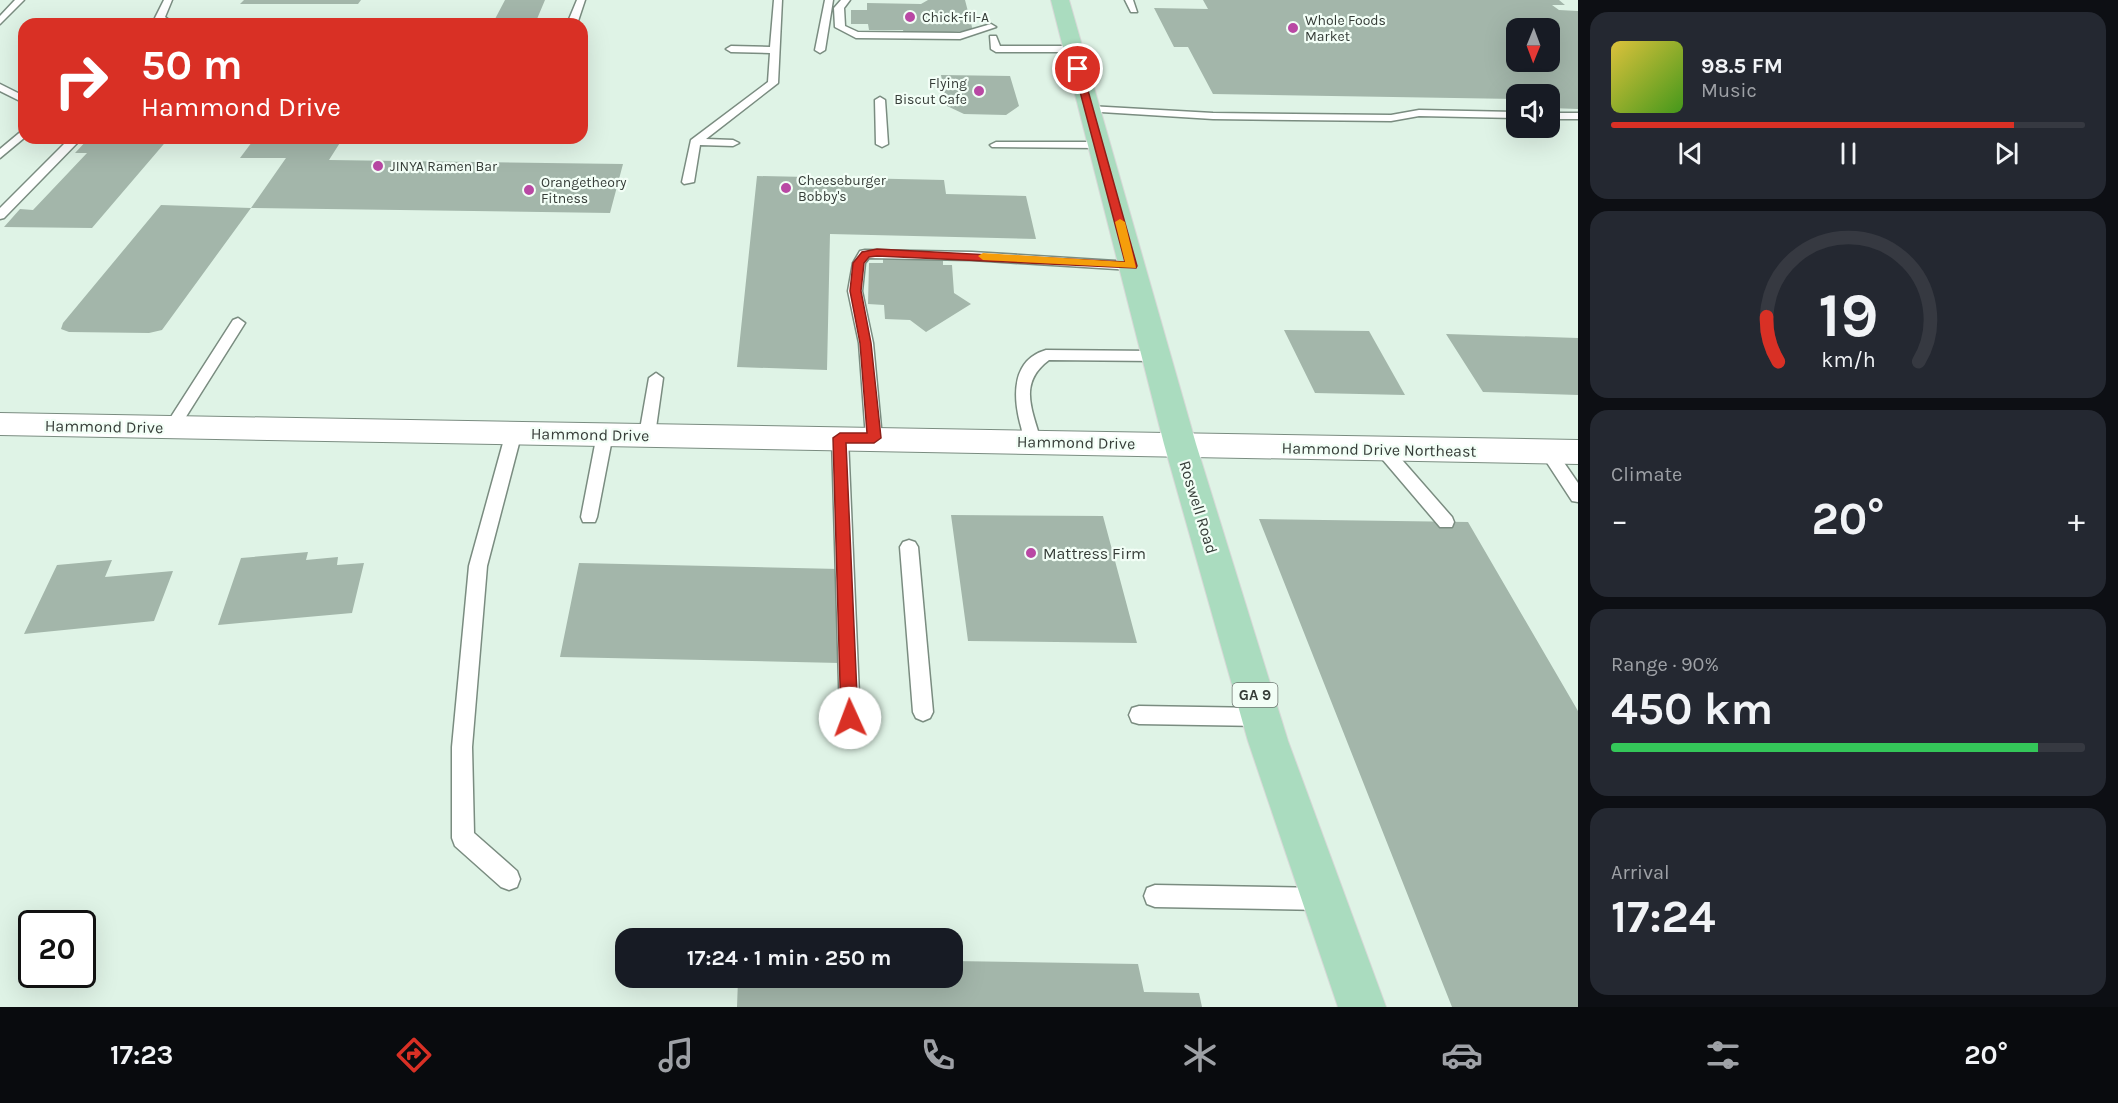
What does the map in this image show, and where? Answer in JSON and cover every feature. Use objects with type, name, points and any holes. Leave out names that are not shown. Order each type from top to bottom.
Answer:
[{"type":"main road","name":"Roswell Road","points":[[1060,0],[1180,444],[1262,717],[1362,1007]]},
{"type":"street","name":"Hammond Drive","points":[[0,424],[1180,444]]},
{"type":"street","name":"Hammond Drive Northeast","points":[[1180,444],[1563,452]]},
{"type":"lane","points":[[0,21],[20,0]]},
{"type":"lane","points":[[160,18],[168,0]]},
{"type":"lane","points":[[574,18],[581,0]]},
{"type":"lane","points":[[688,182],[695,142],[773,83],[778,0]]},
{"type":"lane","points":[[820,50],[829,0]]},
{"type":"lane","points":[[846,0],[839,8],[840,27],[856,35],[960,36],[991,27]]},
{"type":"lane","points":[[1129,0],[1134,10]]},
{"type":"lane","points":[[993,38],[996,50],[1073,49]]},
{"type":"lane","points":[[731,49],[775,50]]},
{"type":"lane","points":[[0,87],[18,97]]},
{"type":"lane","points":[[880,100],[882,144]]},
{"type":"lane","points":[[1180,102],[1186,115]]},
{"type":"lane","points":[[1089,109],[1186,115],[1391,118],[1419,113],[1506,115]]},
{"type":"lane","points":[[1560,116],[1578,116]]},
{"type":"lane","points":[[0,155],[18,138]]},
{"type":"lane","points":[[695,142],[734,143]]},
{"type":"lane","points":[[0,216],[70,144]]},
{"type":"lane","points":[[996,145],[1099,145]]},
{"type":"lane","points":[[874,438],[866,343],[855,291],[859,263],[865,254],[972,256],[1132,266]]},
{"type":"lane","points":[[172,427],[238,323]]},
{"type":"lane","points":[[1033,441],[1021,392],[1023,376],[1031,364],[1046,355],[1156,356]]},
{"type":"lane","points":[[647,435],[656,378]]},
{"type":"lane","points":[[509,879],[463,838],[462,747],[478,566],[514,432]]},
{"type":"lane","points":[[589,517],[604,434]]},
{"type":"lane","points":[[840,438],[850,718]]},
{"type":"lane","points":[[1383,449],[1446,522]]},
{"type":"lane","points":[[1563,452],[1578,496]]},
{"type":"lane","points":[[909,547],[923,712]]},
{"type":"lane","points":[[1139,715],[1262,717]]},
{"type":"lane","points":[[1155,896],[1324,899]]},
{"type":"building","points":[[244,0],[361,0],[358,4],[240,4]]},
{"type":"building","points":[[505,0],[545,0],[537,18],[496,18]]},
{"type":"building","name":"Chick-fil-A","points":[[928,0],[965,0],[973,31],[904,34],[903,30],[869,30],[868,24],[851,24],[851,10],[867,10],[867,3],[921,4]]},
{"type":"building","points":[[1203,0],[1559,0],[1565,5],[1552,5],[1559,10],[1578,11],[1578,109],[1560,108],[1560,84],[1506,84],[1506,99],[1213,94],[1188,47],[1174,47],[1154,8],[1208,9]]},
{"type":"building","name":"Flying Biscut Cafe","points":[[941,75],[1010,76],[1019,106],[1006,115],[964,114],[947,106]]},
{"type":"building","points":[[83,144],[164,144],[92,228],[4,227],[20,209],[33,210],[87,153],[75,153]]},
{"type":"building","points":[[250,144],[339,144],[329,160],[623,164],[610,213],[251,208],[286,158],[240,158]]},
{"type":"building","points":[[757,176],[944,180],[946,194],[1026,196],[1036,239],[830,234],[827,370],[737,367]]},
{"type":"building","points":[[161,205],[251,208],[162,330],[149,333],[69,332],[61,329],[63,323]]},
{"type":"building","points":[[883,255],[943,257],[943,265],[952,265],[954,293],[971,304],[926,332],[910,320],[885,319],[884,305],[868,304],[869,263],[883,263]]},
{"type":"building","points":[[1284,330],[1369,331],[1405,395],[1315,393]]},
{"type":"building","points":[[1446,334],[1578,338],[1578,395],[1483,392]]},
{"type":"building","points":[[951,515],[1103,516],[1137,643],[968,641]]},
{"type":"building","points":[[1259,519],[1468,522],[1578,711],[1578,1007],[1452,1007]]},
{"type":"building","points":[[308,552],[306,560],[338,557],[337,565],[364,563],[352,613],[218,625],[241,558]]},
{"type":"building","points":[[112,560],[105,577],[173,571],[154,621],[24,634],[57,565]]},
{"type":"building","points":[[579,563],[839,569],[840,663],[560,657]]},
{"type":"building","points":[[963,961],[1138,964],[1144,992],[1199,993],[1202,1007],[737,1007],[738,988],[963,988]]},
{"type":"slow traffic","points":[[983,256],[1132,266],[1120,222]]},
{"type":"place","name":"Chick-fil-A","points":[[910,17]]},
{"type":"place","name":"Whole Foods Market","points":[[1293,28]]},
{"type":"place","name":"Flying Biscut Cafe","points":[[979,91]]},
{"type":"place","name":"JINYA Ramen Bar","points":[[378,166]]},
{"type":"place","name":"Cheeseburger Bobby's","points":[[786,188]]},
{"type":"place","name":"Orangetheory Fitness","points":[[529,190]]},
{"type":"place","name":"Mattress Firm","points":[[1031,553]]},
{"type":"route","points":[[850,718],[840,438],[874,438],[866,343],[855,291],[859,263],[865,254],[877,252],[1132,266],[1078,69]]}]
